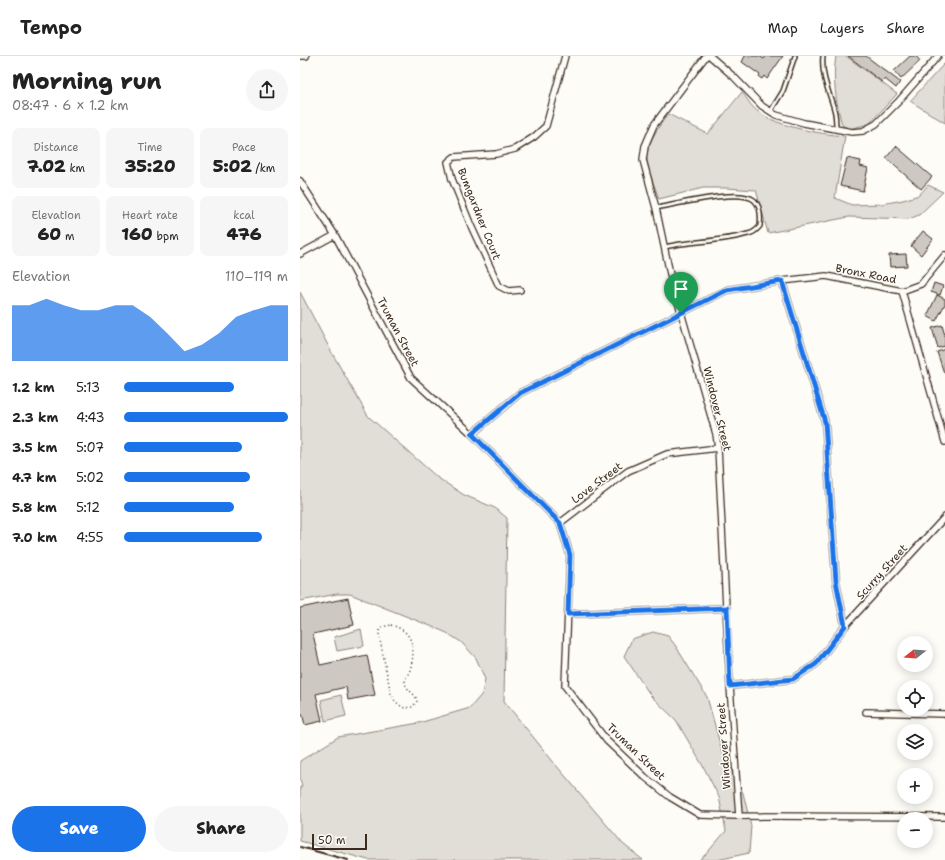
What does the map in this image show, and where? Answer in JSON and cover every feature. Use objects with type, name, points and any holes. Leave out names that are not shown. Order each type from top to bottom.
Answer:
[{"type":"street","points":[[300,56],[306,56]]},
{"type":"street","name":"Bumgardner Court","points":[[520,290],[509,291],[499,286],[472,228],[452,179],[448,162],[454,156],[496,154],[515,148],[534,137],[546,126],[565,56]]},
{"type":"street","name":"Windover Street","points":[[706,56],[654,125],[644,146],[643,160],[681,313],[716,434],[738,816]]},
{"type":"street","points":[[710,56],[734,77],[756,101],[770,112],[804,123],[836,130],[857,132],[864,131],[876,124],[898,102],[938,56]]},
{"type":"street","name":"Truman Street","points":[[300,181],[336,235],[411,378],[472,434],[560,523],[570,555],[566,686],[607,741],[645,777],[670,797],[700,815],[945,817]]},
{"type":"street","points":[[300,254],[336,235]]},
{"type":"street","name":"Bronx Road","points":[[472,434],[520,393],[727,290],[782,281],[826,276],[902,291],[921,284],[945,255]]},
{"type":"street","points":[[782,281],[825,422],[836,581],[845,626]]},
{"type":"street","points":[[902,291],[945,442]]},
{"type":"street","name":"Love Street","points":[[560,523],[628,471],[667,454],[718,448]]},
{"type":"street","name":"Scurry Street","points":[[730,686],[793,679],[816,664],[845,626],[945,517]]},
{"type":"street","points":[[568,614],[727,608]]},
{"type":"street","points":[[866,712],[945,714]]},
{"type":"lane","points":[[770,112],[783,92],[795,56]]},
{"type":"lane","points":[[823,56],[822,69],[834,112],[836,130]]},
{"type":"lane","points":[[656,208],[727,195],[744,195],[754,200],[758,206],[760,226],[756,231],[748,234],[664,247]]},
{"type":"path","points":[[386,626],[396,627],[402,630],[412,641],[413,654],[410,670],[405,680],[405,684],[415,696],[417,702],[412,707],[405,708],[395,701],[391,694],[379,635],[380,630],[386,626]]},
{"type":"shaded area","points":[[836,56],[846,56],[897,94],[869,124],[849,129],[842,125],[835,90],[834,73]]},
{"type":"shaded area","points":[[945,64],[945,123],[910,101]]},
{"type":"shaded area","points":[[742,92],[753,107],[761,114],[771,119],[809,131],[845,136],[835,198],[852,205],[881,204],[919,195],[928,185],[943,192],[919,215],[909,219],[849,217],[768,233],[756,190],[703,188],[659,199],[649,170],[647,154],[648,148],[654,136],[668,114],[708,134]]},
{"type":"shaded area","points":[[300,292],[332,353],[368,416],[438,478],[464,495],[495,508],[507,518],[504,701],[623,844],[643,860],[368,860],[300,841],[300,787],[302,787],[300,778],[300,761],[338,737],[419,723],[470,708],[482,694],[485,679],[476,658],[461,642],[447,633],[350,594],[337,594],[300,601]]},
{"type":"shaded area","points":[[361,629],[364,646],[337,651],[334,637]]},
{"type":"shaded area","points":[[653,632],[668,636],[707,697],[722,751],[743,793],[751,826],[749,853],[717,860],[699,860],[726,831],[719,797],[676,720],[651,696],[624,656],[632,639]]},
{"type":"shaded area","points":[[341,695],[346,716],[325,721],[321,700]]},
{"type":"building","points":[[745,56],[759,56],[764,59],[766,56],[783,56],[767,79],[764,76],[762,79],[759,77],[760,75],[742,62]]},
{"type":"building","points":[[848,56],[866,56],[900,82],[896,88],[885,79],[882,82]]},
{"type":"building","points":[[910,56],[916,56],[920,61],[901,79],[894,71]]},
{"type":"building","points":[[896,146],[932,177],[921,189],[886,158]]},
{"type":"building","points":[[847,158],[861,161],[860,166],[868,168],[863,191],[840,186]]},
{"type":"building","points":[[923,231],[933,239],[921,255],[911,246]]},
{"type":"building","points":[[906,254],[907,266],[890,267],[889,255]]},
{"type":"building","points":[[934,283],[943,286],[940,295],[931,292]]},
{"type":"building","points":[[937,295],[945,299],[945,304],[936,321],[927,316]]},
{"type":"building","points":[[942,325],[945,336],[945,346],[938,348],[932,328]]},
{"type":"building","points":[[945,349],[945,373],[944,373],[937,352]]},
{"type":"building","points":[[348,598],[354,625],[313,634],[320,665],[367,655],[375,695],[348,700],[346,687],[316,694],[322,721],[305,725],[302,713],[300,714],[300,608]]},
{"type":"railway","points":[[300,847],[348,860]]},
{"type":"route","points":[[782,281],[825,422],[836,581],[845,626],[816,664],[793,679],[730,686],[727,608],[568,614],[570,555],[560,523],[472,434],[520,393],[681,313],[727,290],[782,281]]}]
